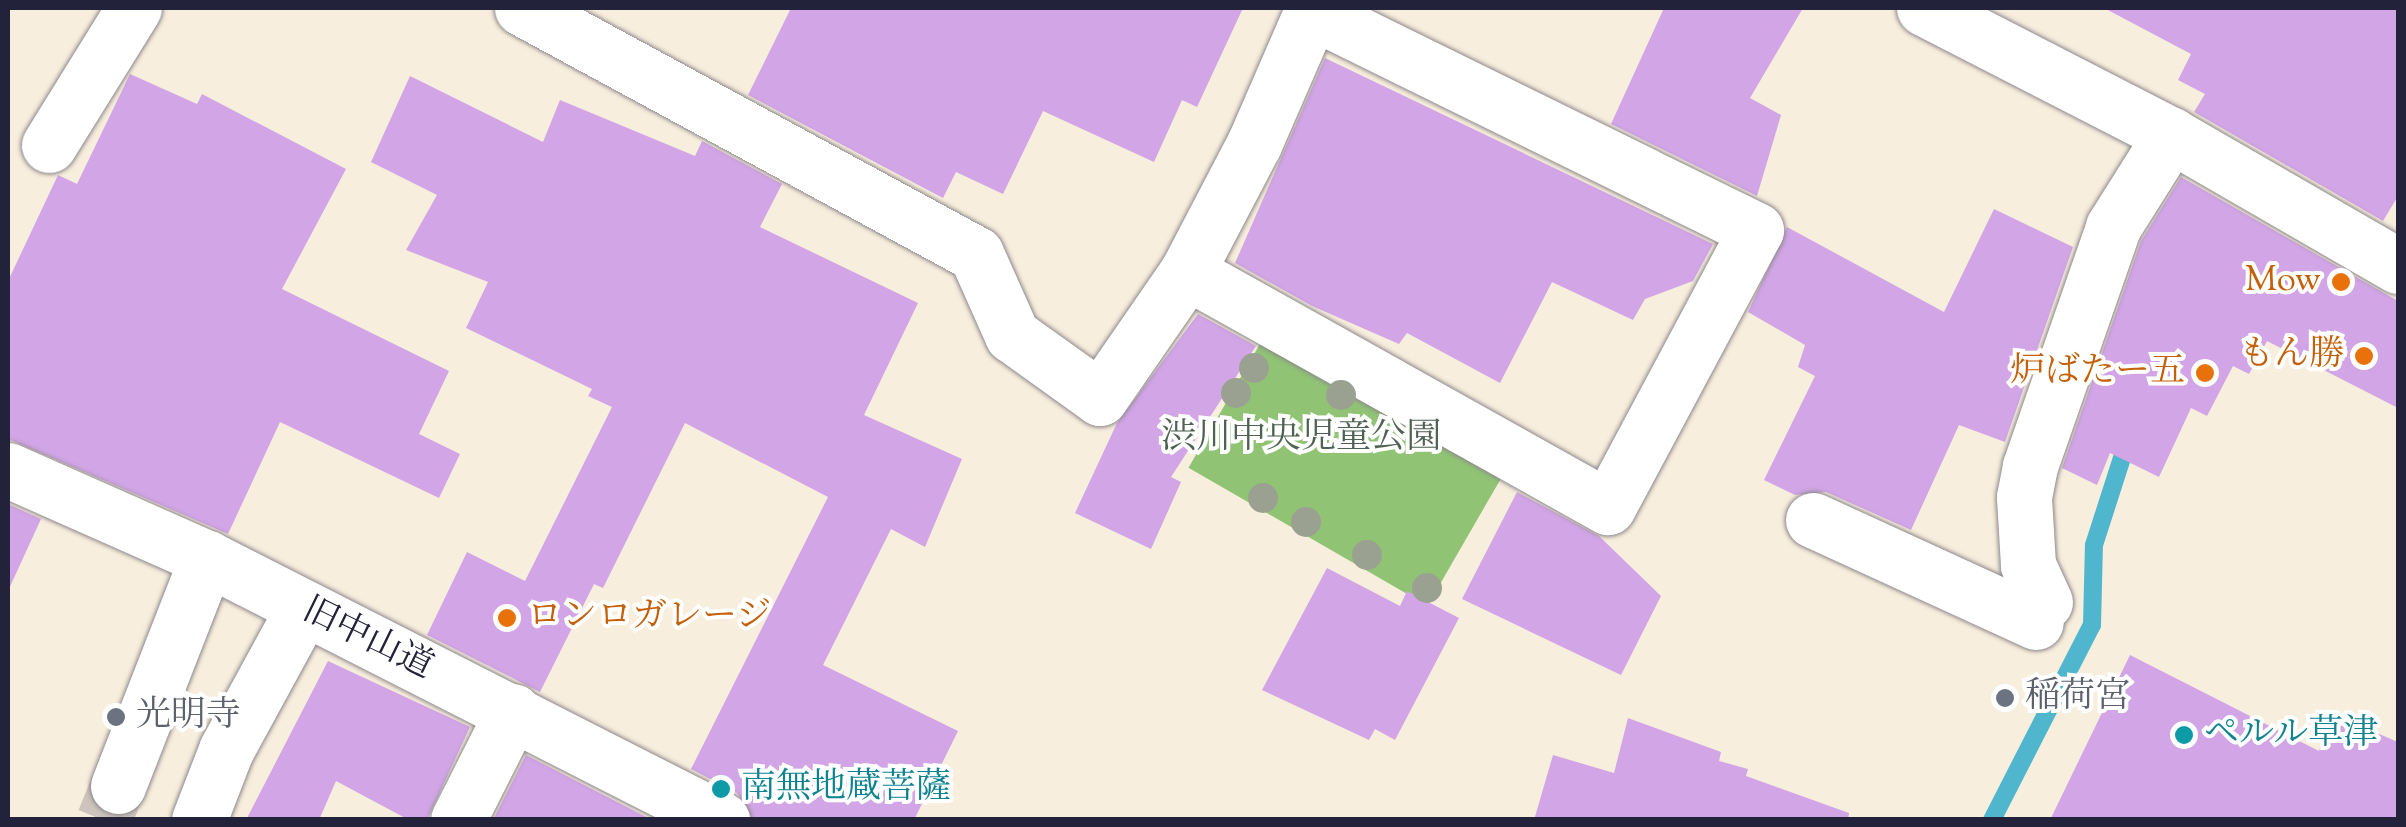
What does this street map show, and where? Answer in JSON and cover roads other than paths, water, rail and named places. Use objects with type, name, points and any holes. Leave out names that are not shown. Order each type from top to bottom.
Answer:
[{"type":"street","points":[[48,145],[134,8]]},
{"type":"street","points":[[522,8],[976,254],[1012,335],[1100,398],[1187,272],[1254,144],[1312,9],[1756,230],[1608,507],[1187,272]]},
{"type":"street","points":[[1924,8],[2172,135],[2398,266]]},
{"type":"street","points":[[1813,520],[2040,612],[2028,565],[2024,497],[2030,466],[2113,227],[2172,135]]},
{"type":"street","name":"旧中山道","points":[[8,470],[207,558],[722,820]]},
{"type":"street","points":[[118,786],[207,558]]},
{"type":"street","points":[[199,820],[226,750],[303,609]]},
{"type":"street","points":[[458,820],[513,711]]},
{"type":"waterway","points":[[1992,820],[2092,625],[2094,545],[2129,436]]},
{"type":"tunnel","points":[[104,820],[118,786]]},
{"type":"place","name":"Mow","points":[[2341,282]]},
{"type":"place","name":"もん勝","points":[[2364,356]]},
{"type":"place","name":"炉ばたー五","points":[[2205,373]]},
{"type":"place","name":"ロンロガレージ","points":[[507,618]]},
{"type":"place","name":"稲荷宮","points":[[2005,698]]},
{"type":"place","name":"光明寺","points":[[116,717]]},
{"type":"place","name":"ペルル草津","points":[[2184,735]]},
{"type":"place","name":"南無地蔵菩薩","points":[[721,789]]},
{"type":"park label","name":"渋川中央児童公園","points":[[1301,439]]}]
